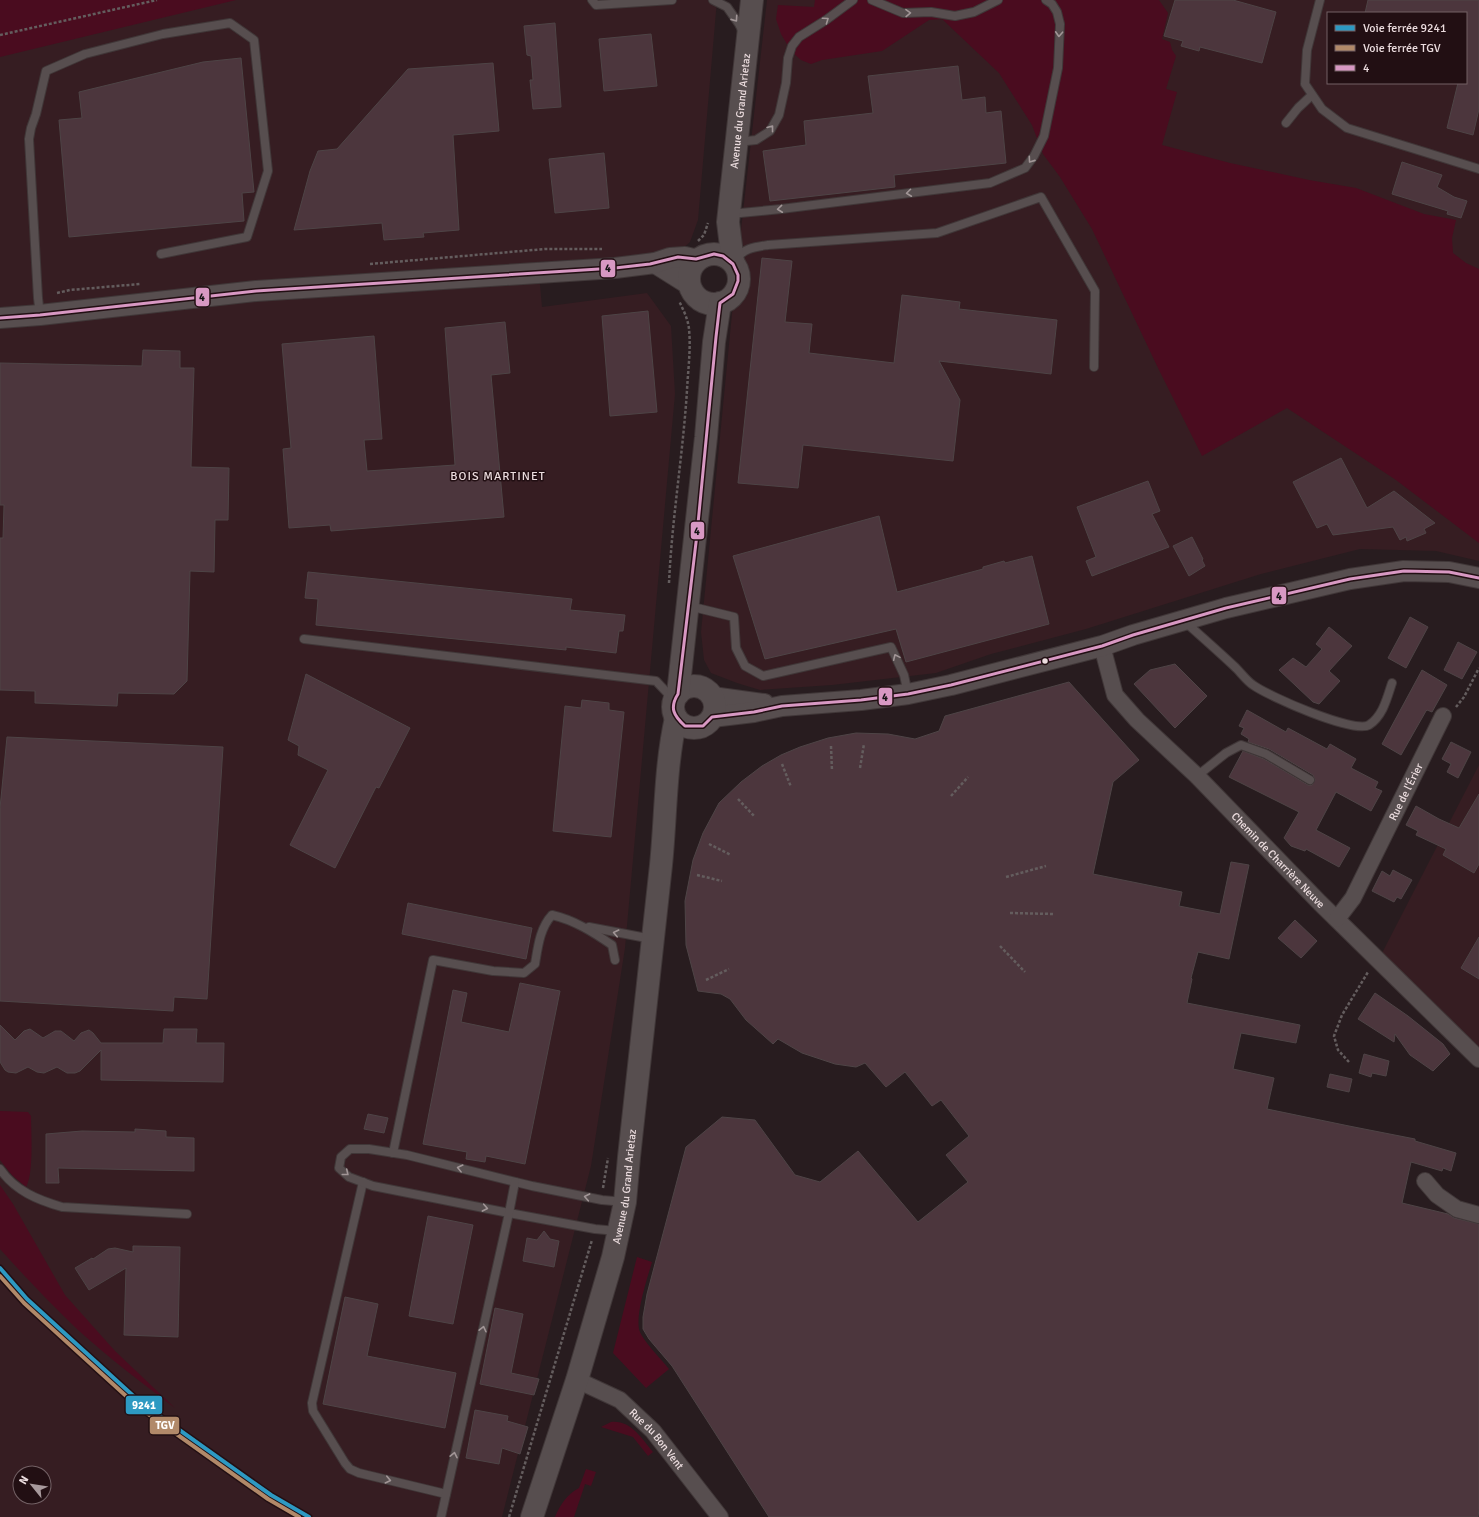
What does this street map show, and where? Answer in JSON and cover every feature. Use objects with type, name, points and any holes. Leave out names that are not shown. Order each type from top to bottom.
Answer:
[{"type":"main road","name":"Avenue du Grand Arietaz","points":[[698,257],[722,219],[737,142],[752,0]]},
{"type":"main road","name":"Avenue du Grand Arietaz","points":[[722,219],[733,262]]},
{"type":"main road","points":[[718,254],[733,262],[738,274],[738,286],[734,294],[727,300],[696,291],[689,277],[691,269],[698,257],[718,254]]},
{"type":"main road","name":"Avenue du Grand Arietaz","points":[[532,1517],[577,1380],[620,1232],[626,1202],[629,1157],[663,844],[666,776],[684,647],[706,437],[714,342],[696,291]]},
{"type":"main road","points":[[684,647],[692,658],[706,707]]},
{"type":"main road","points":[[689,686],[696,686],[706,707],[686,726],[676,704],[689,686]]},
{"type":"main road","name":"Avenue du Grand Arietaz","points":[[663,844],[675,776],[681,755],[706,707]]},
{"type":"street","points":[[0,318],[40,315],[256,291],[615,268],[655,263],[670,258],[698,257]]},
{"type":"street","points":[[655,263],[696,291]]},
{"type":"street","points":[[706,707],[754,712],[782,706],[861,700],[908,694],[996,674],[1102,646],[1133,635],[1226,608],[1350,579],[1404,571],[1449,572],[1479,578]]},
{"type":"street","name":"Chemin de Charrière Neuve","points":[[1102,646],[1115,695],[1148,732],[1197,776],[1337,919],[1479,1059]]},
{"type":"street","name":"Rue de l'Érier","points":[[1337,919],[1353,898],[1443,716]]},
{"type":"street","points":[[1425,1181],[1436,1195],[1457,1209],[1479,1215]]},
{"type":"street","name":"Rue du Bon Vent","points":[[577,1380],[620,1400],[653,1431],[720,1517]]},
{"type":"lane","points":[[592,0],[596,5],[672,0]]},
{"type":"lane","points":[[715,0],[727,7],[739,24],[748,44]]},
{"type":"lane","points":[[737,142],[756,140],[770,131],[779,115],[786,83],[788,58],[792,46],[798,37],[826,20],[853,0]]},
{"type":"lane","points":[[872,0],[903,14],[931,12],[955,16],[974,12],[998,0]]},
{"type":"lane","points":[[722,219],[781,209],[990,182],[1025,168],[1034,156],[1044,136],[1058,68],[1060,24],[1057,12],[1052,4],[1046,0]]},
{"type":"lane","points":[[1320,0],[1307,50],[1305,84],[1322,109],[1347,128],[1479,169]]},
{"type":"lane","points":[[40,315],[29,139],[46,71],[85,54],[163,34],[230,23],[254,40],[268,171],[247,237],[161,254]]},
{"type":"lane","points":[[1286,123],[1298,108],[1312,95]]},
{"type":"lane","points":[[733,262],[739,254],[751,247],[937,233],[1041,197],[1095,291],[1094,367]]},
{"type":"lane","points":[[688,606],[734,617],[736,648],[745,666],[763,676],[891,647],[904,675],[908,694]]},
{"type":"lane","points":[[1184,621],[1253,685],[1307,711],[1349,725],[1367,726],[1376,718],[1384,705],[1392,683]]},
{"type":"lane","points":[[304,639],[656,681],[676,704]]},
{"type":"lane","points":[[1197,776],[1226,753],[1240,745],[1266,754],[1310,780]]},
{"type":"lane","points":[[393,1153],[433,960],[493,971],[524,973],[535,964],[538,945],[545,922],[552,914],[567,918],[579,924],[612,945],[615,960]]},
{"type":"lane","points":[[579,924],[653,940]]},
{"type":"lane","points":[[620,1232],[595,1229],[509,1213],[373,1186],[349,1177],[340,1168],[341,1157],[350,1149],[369,1148],[514,1182],[602,1200],[626,1202]]},
{"type":"lane","points":[[0,1169],[24,1193],[43,1202],[62,1207],[187,1214]]},
{"type":"lane","points":[[363,1182],[312,1403],[313,1411],[317,1420],[350,1469],[359,1473],[446,1494]]},
{"type":"lane","points":[[441,1517],[509,1213],[514,1182]]},
{"type":"path","points":[[0,35],[157,0]]},
{"type":"path","points":[[698,257],[704,235],[722,219]]},
{"type":"path","points":[[669,588],[671,551],[684,430],[689,345],[689,328],[678,299],[676,286],[696,291]]},
{"type":"path","points":[[1443,716],[1456,707],[1464,697],[1479,668]]},
{"type":"path","points":[[860,768],[864,744]]},
{"type":"path","points":[[831,746],[832,771]]},
{"type":"path","points":[[782,764],[791,787]]},
{"type":"path","points":[[951,796],[968,777]]},
{"type":"path","points":[[738,799],[755,817]]},
{"type":"path","points":[[709,844],[731,855]]},
{"type":"path","points":[[1006,877],[1046,866]]},
{"type":"path","points":[[697,875],[722,882]]},
{"type":"path","points":[[1010,913],[1054,914]]},
{"type":"path","points":[[1000,946],[1025,972]]},
{"type":"path","points":[[1349,1062],[1338,1050],[1334,1036],[1342,1015],[1377,959]]},
{"type":"path","points":[[706,980],[729,969]]},
{"type":"path","points":[[602,1200],[608,1154]]},
{"type":"path","points":[[509,1517],[595,1229]]},
{"type":"shaded area","points":[[0,0],[236,0],[0,57]]},
{"type":"shaded area","points":[[176,0],[717,0],[698,220],[690,242],[677,254],[538,262],[542,307],[647,293],[671,326],[675,394],[625,948],[591,1166],[502,1517],[0,1517],[0,37]]},
{"type":"shaded area","points":[[767,0],[1479,0],[1479,561],[1436,551],[1360,549],[1261,574],[1086,629],[991,654],[936,673],[832,685],[760,690],[711,673],[704,660],[701,632],[735,283]]},
{"type":"shaded area","points":[[815,0],[1159,0],[1168,13],[1162,39],[1170,42],[1172,50],[1176,56],[1166,89],[1177,92],[1162,145],[1230,163],[1309,180],[1356,188],[1424,214],[1456,220],[1452,238],[1453,253],[1466,263],[1479,269],[1479,543],[1396,480],[1287,408],[1202,456],[1092,229],[1060,177],[1043,154],[1032,125],[999,73],[942,19],[929,20],[882,51],[822,60],[811,64],[801,60],[791,51],[781,34],[776,19],[778,5],[814,7]]},
{"type":"shaded area","points":[[1479,765],[1479,1050],[1380,957]]},
{"type":"shaded area","points":[[0,1111],[28,1112],[31,1116],[31,1163],[29,1181],[26,1187],[12,1175],[0,1160]]},
{"type":"shaded area","points":[[0,1185],[13,1204],[65,1295],[115,1351],[175,1408],[138,1380],[78,1330],[0,1249]]},
{"type":"shaded area","points":[[637,1257],[652,1262],[640,1305],[638,1322],[639,1329],[648,1344],[669,1369],[646,1388],[613,1353]]},
{"type":"shaded area","points":[[611,1422],[618,1422],[630,1427],[640,1436],[653,1452],[648,1456],[633,1437],[601,1427]]},
{"type":"shaded area","points":[[586,1469],[596,1472],[591,1486],[585,1484],[574,1517],[555,1517],[564,1500],[579,1488]]},
{"type":"building","points":[[1175,0],[1233,0],[1276,12],[1262,63],[1200,47],[1199,51],[1181,46],[1183,41],[1164,36]]},
{"type":"building","points":[[1368,0],[1479,0],[1479,109],[1473,135],[1447,128],[1458,84],[1467,84],[1467,12],[1365,12]]},
{"type":"building","points":[[555,23],[561,107],[533,109],[530,80],[533,80],[531,56],[527,55],[524,26]]},
{"type":"building","points":[[651,34],[657,86],[604,91],[599,39]]},
{"type":"building","points":[[241,58],[254,192],[242,193],[244,221],[69,237],[59,120],[82,118],[79,92],[203,62]]},
{"type":"building","points":[[493,63],[499,131],[453,135],[459,230],[423,233],[424,237],[384,240],[382,223],[294,230],[310,171],[318,151],[337,149],[408,69]]},
{"type":"building","points":[[958,66],[962,100],[985,97],[986,113],[1001,111],[1006,163],[894,175],[895,187],[770,201],[763,151],[806,145],[804,121],[873,113],[868,76]]},
{"type":"building","points":[[604,153],[609,208],[555,213],[549,159]]},
{"type":"building","points":[[1402,162],[1442,175],[1437,187],[1454,197],[1467,201],[1461,218],[1447,214],[1448,211],[1392,194]]},
{"type":"building","points":[[762,258],[792,261],[785,322],[812,324],[809,353],[894,363],[902,295],[960,302],[959,309],[1057,320],[1051,374],[939,361],[960,400],[953,461],[803,445],[798,488],[738,483]]},
{"type":"building","points":[[648,311],[657,412],[610,416],[602,316]]},
{"type":"building","points":[[505,322],[510,373],[491,375],[504,517],[331,531],[330,525],[289,528],[283,449],[291,448],[282,344],[374,336],[382,439],[364,440],[367,471],[455,465],[445,328]]},
{"type":"building","points":[[143,350],[180,351],[180,368],[194,368],[191,467],[229,468],[228,520],[215,520],[214,572],[190,571],[187,681],[174,694],[118,693],[117,706],[35,703],[35,691],[0,690],[0,538],[3,538],[4,505],[0,505],[0,363],[142,366]]},
{"type":"building","points":[[1341,458],[1367,508],[1394,491],[1435,523],[1424,529],[1426,533],[1407,541],[1406,537],[1400,540],[1393,527],[1333,535],[1327,524],[1317,528],[1293,482]]},
{"type":"building","points":[[1148,481],[1160,511],[1152,514],[1169,547],[1092,576],[1086,561],[1096,557],[1077,507]]},
{"type":"building","points":[[879,516],[897,592],[983,569],[983,567],[1004,561],[1005,563],[1032,556],[1049,624],[906,662],[896,629],[765,659],[733,556]]},
{"type":"building","points":[[1192,537],[1205,566],[1189,576],[1173,546]]},
{"type":"building","points":[[308,572],[572,599],[570,610],[625,615],[623,631],[619,631],[616,653],[566,647],[566,650],[316,625],[318,599],[305,598]]},
{"type":"building","points":[[1410,617],[1428,627],[1406,668],[1388,658]]},
{"type":"building","points":[[1329,627],[1352,646],[1329,671],[1340,681],[1319,704],[1313,702],[1279,670],[1293,658],[1306,667],[1322,649],[1316,644]]},
{"type":"building","points":[[1458,642],[1477,652],[1462,679],[1444,670]]},
{"type":"building","points":[[1175,664],[1207,696],[1175,728],[1134,684],[1150,670]]},
{"type":"building","points":[[1422,670],[1447,685],[1432,712],[1426,711],[1401,755],[1382,744]]},
{"type":"building","points":[[306,674],[410,728],[379,788],[376,787],[335,868],[290,845],[328,770],[298,755],[299,746],[288,740]]},
{"type":"building","points":[[1069,682],[1139,760],[1113,782],[1093,874],[1182,892],[1179,906],[1220,914],[1231,862],[1249,865],[1229,959],[1198,952],[1191,978],[1187,1003],[1300,1025],[1296,1043],[1241,1033],[1233,1069],[1274,1078],[1267,1109],[1415,1139],[1415,1141],[1456,1153],[1451,1171],[1443,1168],[1442,1171],[1411,1162],[1402,1203],[1448,1214],[1454,1218],[1479,1224],[1478,1517],[769,1517],[672,1366],[649,1339],[643,1329],[643,1317],[647,1294],[686,1147],[722,1117],[755,1120],[795,1175],[820,1182],[858,1151],[918,1222],[968,1182],[946,1155],[969,1136],[941,1100],[932,1106],[905,1072],[886,1087],[865,1063],[856,1067],[835,1064],[802,1053],[778,1039],[773,1044],[746,1020],[730,999],[721,994],[698,991],[686,945],[685,901],[693,860],[703,833],[719,803],[741,782],[762,766],[781,755],[800,747],[828,738],[856,733],[888,734],[915,739],[939,731],[945,716]]},
{"type":"building","points":[[582,700],[609,703],[609,710],[624,712],[611,837],[553,831],[565,706],[581,708]]},
{"type":"building","points":[[1247,710],[1286,732],[1288,728],[1327,749],[1330,744],[1356,759],[1351,768],[1378,782],[1375,788],[1382,791],[1371,811],[1336,792],[1316,830],[1350,848],[1339,867],[1306,849],[1305,851],[1291,846],[1284,838],[1299,812],[1229,777],[1243,751],[1264,759],[1308,785],[1312,785],[1315,780],[1313,775],[1269,749],[1248,742],[1249,739],[1241,734],[1244,728],[1239,726]]},
{"type":"building","points":[[7,737],[223,747],[207,999],[174,997],[173,1011],[0,1001],[0,808]]},
{"type":"building","points":[[1451,742],[1471,752],[1458,778],[1447,772],[1451,764],[1442,759]]},
{"type":"building","points":[[1479,794],[1479,864],[1474,873],[1443,855],[1446,849],[1416,835],[1418,831],[1406,825],[1416,806],[1459,828]]},
{"type":"building","points":[[1393,870],[1412,880],[1401,899],[1397,897],[1394,902],[1372,891],[1382,871],[1390,876]]},
{"type":"building","points":[[408,903],[532,928],[526,959],[402,934]]},
{"type":"building","points":[[1295,920],[1317,941],[1301,958],[1278,938]]},
{"type":"building","points":[[1479,937],[1479,979],[1461,968]]},
{"type":"building","points":[[520,983],[560,991],[525,1164],[486,1156],[485,1162],[466,1159],[467,1152],[423,1144],[453,990],[467,993],[461,1022],[509,1032]]},
{"type":"building","points":[[1375,993],[1408,1016],[1443,1044],[1450,1054],[1433,1071],[1410,1055],[1395,1034],[1394,1042],[1358,1019]]},
{"type":"building","points":[[0,1025],[15,1040],[24,1031],[30,1029],[43,1038],[55,1031],[61,1031],[74,1041],[81,1033],[89,1030],[101,1043],[163,1043],[164,1029],[197,1029],[196,1043],[224,1043],[223,1082],[101,1080],[101,1050],[80,1071],[75,1073],[67,1073],[57,1067],[44,1073],[37,1072],[28,1067],[16,1073],[8,1072],[0,1062]]},
{"type":"building","points":[[1364,1054],[1389,1061],[1386,1076],[1372,1073],[1371,1077],[1359,1073]]},
{"type":"building","points":[[1330,1074],[1352,1079],[1349,1092],[1327,1087]]},
{"type":"building","points":[[368,1114],[388,1118],[384,1133],[364,1129]]},
{"type":"building","points":[[135,1129],[166,1131],[166,1137],[194,1138],[194,1171],[58,1168],[59,1183],[46,1183],[46,1134],[82,1131],[135,1132]]},
{"type":"building","points":[[428,1216],[473,1225],[453,1324],[409,1316]]},
{"type":"building","points":[[544,1231],[550,1239],[559,1241],[554,1267],[523,1261],[527,1238],[537,1240]]},
{"type":"building","points":[[133,1246],[180,1247],[178,1337],[124,1335],[126,1268],[89,1290],[75,1268],[108,1249],[115,1248],[133,1252]]},
{"type":"building","points":[[345,1297],[378,1304],[367,1356],[456,1373],[445,1428],[323,1404]]},
{"type":"building","points":[[495,1308],[523,1314],[511,1373],[539,1379],[534,1395],[480,1384]]},
{"type":"building","points":[[475,1410],[508,1416],[507,1421],[528,1427],[520,1454],[502,1448],[499,1464],[466,1458]]},
{"type":"rail line","name":"9241","points":[[0,1268],[27,1299],[140,1402],[271,1495],[309,1517]]},
{"type":"rail line","name":"TGV","points":[[0,1276],[24,1303],[137,1406],[268,1499],[299,1517]]},
{"type":"transit line","name":"4","points":[[0,318],[40,315],[256,291],[615,268],[650,264],[678,257],[696,259],[714,254],[723,256],[733,264],[738,275],[738,281],[733,294],[720,303],[697,534],[678,694],[673,708],[678,719],[685,726],[703,726],[712,717],[754,712],[782,706],[861,700],[908,694],[951,685],[1102,646],[1133,635],[1226,608],[1350,579],[1404,571],[1449,572],[1479,578]]},
{"type":"district","name":"BOIS MARTINET","points":[[498,476]]}]
